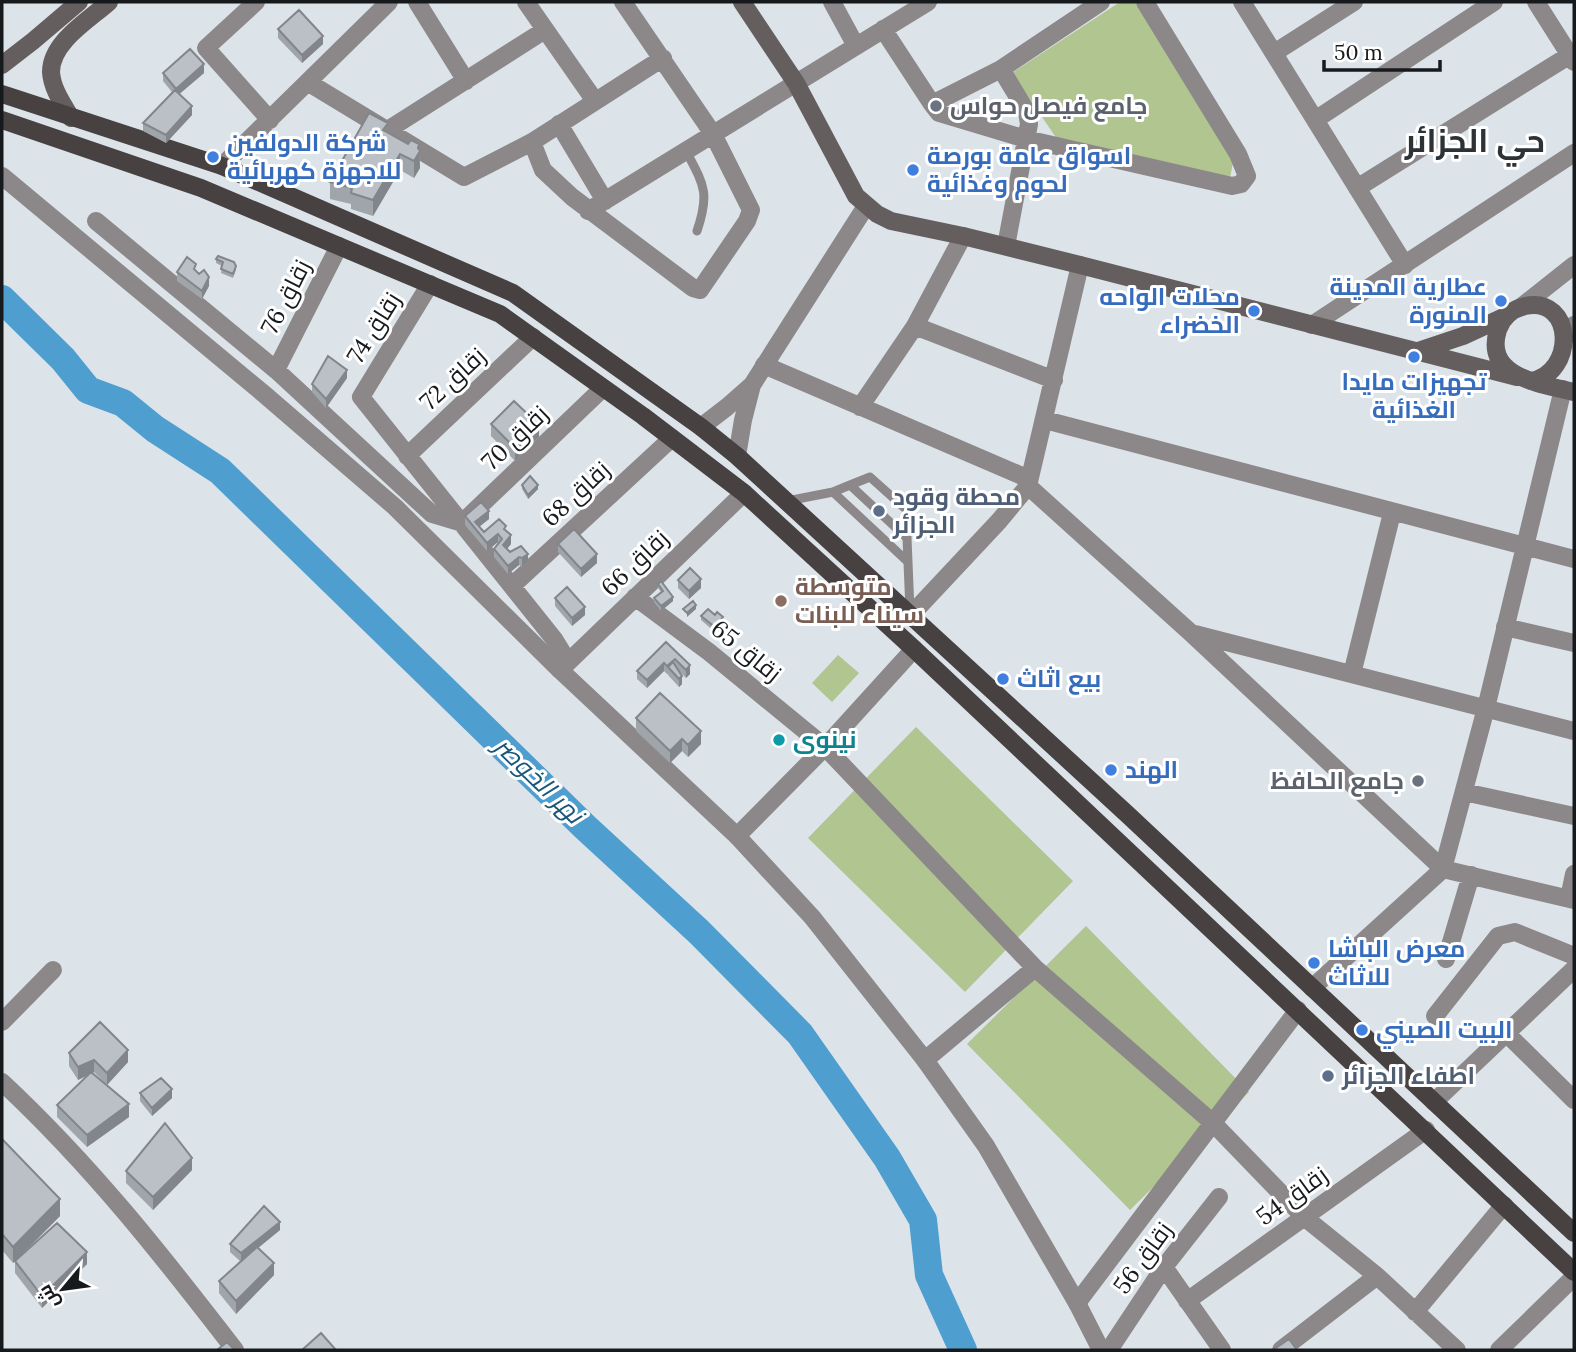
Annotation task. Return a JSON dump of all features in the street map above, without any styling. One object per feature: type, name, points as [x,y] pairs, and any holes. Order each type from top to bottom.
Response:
[{"type":"main road","points":[[2,65],[42,35],[79,2]]},
{"type":"main road","points":[[71,118],[57,93],[51,73],[55,56],[64,43],[109,2]]},
{"type":"main road","points":[[742,2],[796,83],[850,184],[866,206],[891,221],[1006,246],[1569,391]]},
{"type":"main road","points":[[2,94],[222,166],[513,293],[701,426],[737,456],[1574,1233]]},
{"type":"main road","points":[[2,120],[201,188],[500,314],[672,438],[744,493],[914,649],[1426,1130],[1574,1275]]},
{"type":"main road","points":[[1418,351],[1463,336],[1513,312],[1533,305],[1546,307],[1557,313],[1573,340],[1567,361],[1558,372],[1545,379],[1524,379],[1506,368],[1498,356],[1496,342],[1498,328],[1513,312]]},
{"type":"street","points":[[256,2],[206,48],[270,120]]},
{"type":"street","points":[[222,166],[389,2]]},
{"type":"street","points":[[418,2],[466,81]]},
{"type":"street","points":[[526,2],[595,101]]},
{"type":"street","points":[[532,142],[544,170],[588,211],[693,288],[700,290],[747,221],[751,210],[713,134],[623,2]]},
{"type":"street","points":[[832,2],[856,46]]},
{"type":"street","points":[[588,211],[928,2]]},
{"type":"street","points":[[932,104],[1001,69],[1101,2]]},
{"type":"street","points":[[883,29],[939,113],[1026,139],[1232,186],[1241,184],[1247,176],[1238,154],[1145,2]]},
{"type":"street","points":[[1242,2],[1405,265]]},
{"type":"street","points":[[1315,120],[1494,2]]},
{"type":"street","points":[[1357,188],[1572,58],[1535,2]]},
{"type":"street","points":[[1273,53],[1348,3]]},
{"type":"street","points":[[386,131],[545,30]]},
{"type":"street","points":[[309,83],[464,177],[532,142],[663,58]]},
{"type":"street","points":[[1001,69],[1027,112],[1029,124],[1006,246]]},
{"type":"street","points":[[559,124],[605,201]]},
{"type":"street","points":[[1311,324],[1574,153]]},
{"type":"street","points":[[2,176],[395,507],[560,670],[737,836],[812,917],[925,1060],[986,1146],[1077,1303],[1101,1350]]},
{"type":"street","points":[[737,456],[752,385],[866,206]]},
{"type":"street","points":[[96,221],[276,370],[432,514],[462,523]]},
{"type":"street","points":[[860,407],[915,326],[963,236]]},
{"type":"street","name":"زقاق 76","points":[[276,370],[339,246]]},
{"type":"street","points":[[910,616],[999,521],[1029,483],[1080,265]]},
{"type":"street","points":[[1513,312],[1574,265]]},
{"type":"street","name":"زقاق 74","points":[[407,456],[361,397],[430,284]]},
{"type":"street","points":[[915,326],[1054,380]]},
{"type":"street","name":"زقاق 72","points":[[407,456],[533,337]]},
{"type":"street","points":[[764,365],[1029,483],[1443,869],[1571,899],[1574,874]]},
{"type":"street","points":[[701,426],[752,385]]},
{"type":"street","name":"زقاق 70","points":[[462,523],[603,388]]},
{"type":"street","points":[[1312,988],[1443,869],[1486,708],[1524,546],[1569,391]]},
{"type":"street","points":[[1045,420],[1574,559]]},
{"type":"street","name":"زقاق 68","points":[[513,585],[672,438]]},
{"type":"street","points":[[407,456],[513,585],[562,652],[560,670]]},
{"type":"street","name":"زقاق 66","points":[[560,670],[744,493]]},
{"type":"street","points":[[1352,674],[1392,513]]},
{"type":"street","name":"زقاق 65","points":[[635,597],[709,652],[825,747],[1035,968],[1213,1123],[1304,1217],[1377,1276],[1457,1350]]},
{"type":"street","points":[[1505,627],[1574,643]]},
{"type":"street","points":[[1191,633],[1574,731]]},
{"type":"street","points":[[737,836],[825,747],[914,649]]},
{"type":"street","points":[[1464,792],[1574,816]]},
{"type":"street","points":[[1446,959],[1471,875]]},
{"type":"street","points":[[1434,1102],[1574,967],[1515,932],[1505,933],[1497,936],[1435,1016]]},
{"type":"street","points":[[925,1060],[1035,968]]},
{"type":"street","points":[[2,1022],[53,970]]},
{"type":"street","points":[[1077,1303],[1298,1010]]},
{"type":"street","points":[[1506,1033],[1574,1100]]},
{"type":"street","points":[[2,1082],[43,1120],[137,1224],[235,1350]]},
{"type":"street","name":"زقاق 54","points":[[1187,1301],[1426,1130]]},
{"type":"street","name":"زقاق 56","points":[[1109,1350],[1164,1267],[1219,1197]]},
{"type":"street","points":[[1415,1312],[1504,1205]]},
{"type":"street","points":[[1164,1267],[1222,1350]]},
{"type":"street","points":[[1499,1350],[1574,1275]]},
{"type":"street","points":[[1289,1348],[1377,1276]]},
{"type":"lane","points":[[686,151],[703,184],[705,206],[697,231]]},
{"type":"lane","points":[[785,502],[833,492],[870,477],[908,512],[910,616]]},
{"type":"lane","points":[[850,485],[907,538]]},
{"type":"lane","points":[[833,492],[907,561]]},
{"type":"green space","points":[[1120,2],[1135,2],[1234,157],[1230,178],[1057,139],[1012,73]]},
{"type":"green space","points":[[838,655],[859,673],[832,702],[812,683]]},
{"type":"green space","points":[[916,727],[1073,881],[965,992],[808,838]]},
{"type":"green space","points":[[1086,926],[1249,1092],[1130,1210],[967,1044]]},
{"type":"building","points":[[299,10],[323,36],[302,55],[278,29]]},
{"type":"building","points":[[190,49],[204,64],[176,89],[163,73]]},
{"type":"building","points":[[175,90],[192,106],[166,135],[143,123]]},
{"type":"building","points":[[369,113],[388,123],[383,130],[408,144],[411,140],[419,144],[420,151],[414,161],[400,154],[373,200],[351,193],[352,188],[330,182]]},
{"type":"building","points":[[218,256],[234,262],[236,266],[233,274],[221,269],[223,262],[216,259]]},
{"type":"building","points":[[187,257],[196,264],[194,269],[199,274],[204,270],[209,277],[202,291],[177,272]]},
{"type":"building","points":[[328,356],[347,370],[326,399],[312,384]]},
{"type":"building","points":[[514,401],[539,425],[515,448],[491,424]]},
{"type":"building","points":[[530,476],[538,485],[528,495],[522,485]]},
{"type":"building","points":[[481,502],[489,511],[475,522],[484,532],[499,519],[511,535],[503,545],[510,552],[521,546],[528,554],[508,566],[494,549],[502,539],[498,534],[487,543],[465,516]]},
{"type":"building","points":[[574,529],[597,554],[581,569],[558,544]]},
{"type":"building","points":[[690,568],[701,579],[689,591],[678,580]]},
{"type":"building","points":[[661,581],[673,597],[661,606],[654,598],[663,591],[658,584]]},
{"type":"building","points":[[567,587],[585,607],[572,618],[555,598]]},
{"type":"building","points":[[693,601],[696,605],[687,613],[683,609]]},
{"type":"building","points":[[708,609],[723,617],[715,627],[701,616]]},
{"type":"building","points":[[666,642],[690,665],[686,670],[675,659],[667,666],[664,663],[647,680],[637,671]]},
{"type":"building","points":[[673,662],[682,676],[679,679],[668,667]]},
{"type":"building","points":[[660,693],[701,731],[688,745],[682,739],[670,751],[636,718]]},
{"type":"building","points":[[100,1022],[128,1050],[107,1073],[94,1060],[78,1067],[69,1053]]},
{"type":"building","points":[[91,1072],[129,1104],[87,1135],[57,1105]]},
{"type":"building","points":[[161,1078],[172,1089],[152,1108],[140,1093]]},
{"type":"building","points":[[165,1123],[192,1158],[153,1197],[126,1171]]},
{"type":"building","points":[[2,1139],[60,1199],[13,1247],[2,1234]]},
{"type":"building","points":[[264,1206],[280,1222],[241,1253],[230,1244]]},
{"type":"building","points":[[57,1223],[87,1252],[42,1296],[15,1261]]},
{"type":"building","points":[[257,1247],[274,1263],[236,1301],[219,1281]]},
{"type":"building","points":[[321,1333],[336,1350],[302,1350]]},
{"type":"building","points":[[1289,1339],[1297,1350],[1273,1350]]},
{"type":"building","points":[[227,1342],[235,1350],[217,1350]]},
{"type":"waterway","name":"نهر الخوصر","points":[[2,299],[63,359],[88,390],[123,403],[155,429],[220,471],[585,827],[699,932],[800,1034],[887,1158],[923,1220],[929,1275],[963,1350]]},
{"type":"place","name":"جامع فيصل حواس","points":[[936,106]]},
{"type":"place","name":"شركة الدولفين للاجهزة كهربائية","points":[[213,157]]},
{"type":"place","name":"اسواق عامة بورصة لحوم وغذائية","points":[[913,170]]},
{"type":"place","name":"عطارية المدينة المنورة","points":[[1501,301]]},
{"type":"place","name":"محلات الواحه الخضراء","points":[[1254,311]]},
{"type":"place","name":"تجهيزات مايدا الغذائية","points":[[1414,357]]},
{"type":"place","name":"محطة وقود الجزائر","points":[[879,511]]},
{"type":"place","name":"متوسطة سيناء للبنات","points":[[781,601]]},
{"type":"place","name":"بيع اثاث","points":[[1003,679]]},
{"type":"place","name":"نينوى","points":[[779,740]]},
{"type":"place","name":"الهند","points":[[1111,770]]},
{"type":"place","name":"جامع الحافظ","points":[[1418,781]]},
{"type":"place","name":"معرض الباشا للاثاث","points":[[1314,963]]},
{"type":"place","name":"البيت الصيني","points":[[1362,1030]]},
{"type":"place","name":"اطفاء الجزائر","points":[[1328,1076]]},
{"type":"district","name":"حي الجزائر","points":[[1475,141]]}]
